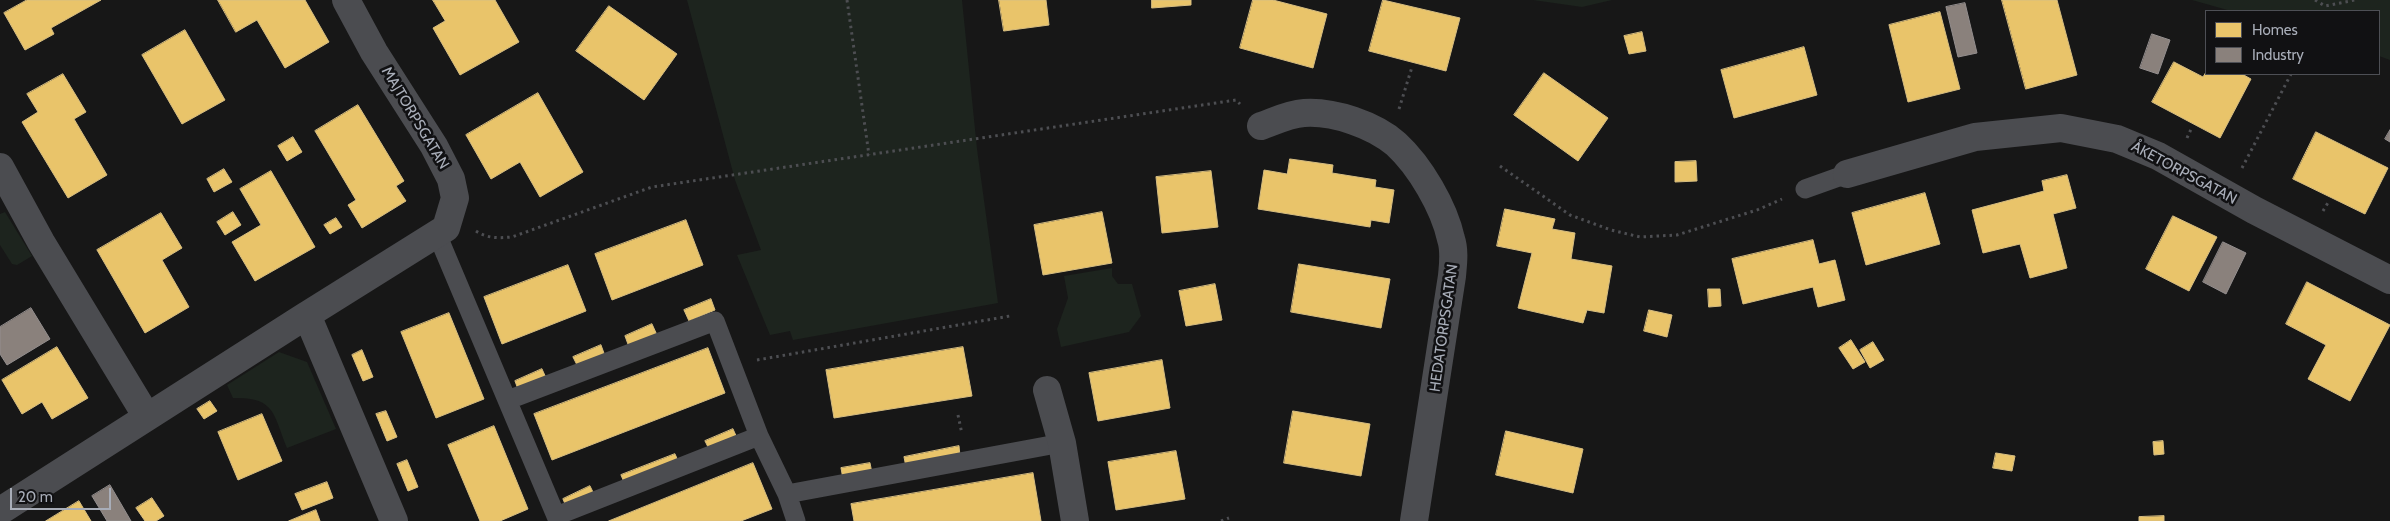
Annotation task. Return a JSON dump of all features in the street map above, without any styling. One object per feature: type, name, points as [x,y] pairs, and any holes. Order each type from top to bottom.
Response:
[{"type":"street","name":"MAJTORPSGATAN","points":[[346,0],[374,52],[434,146],[451,179],[455,198],[444,224]]},
{"type":"street","name":"HEDATORPSGATAN","points":[[1261,126],[1282,118],[1305,113],[1352,121],[1375,130],[1396,144],[1422,175],[1433,194],[1451,238],[1454,257],[1452,276],[1414,521]]},
{"type":"street","name":"ÅKETORPSGATAN","points":[[1847,174],[1974,137],[2061,128],[2126,142],[2158,156],[2228,196],[2390,280]]},
{"type":"street","points":[[0,167],[41,242],[147,417]]},
{"type":"street","points":[[0,511],[307,315],[444,224]]},
{"type":"street","points":[[307,315],[394,521]]},
{"type":"street","points":[[1047,390],[1062,443],[1075,521]]},
{"type":"lane","points":[[1805,189],[1847,174]]},
{"type":"lane","points":[[444,224],[553,519],[759,436]]},
{"type":"lane","points":[[508,400],[715,321],[759,436],[787,494],[796,521]]},
{"type":"lane","points":[[787,494],[1062,443]]},
{"type":"path","points":[[847,0],[869,155]]},
{"type":"path","points":[[2316,0],[2325,6],[2355,0]]},
{"type":"path","points":[[2323,10],[2325,6]]},
{"type":"path","points":[[1399,110],[1412,67]]},
{"type":"path","points":[[2228,196],[2290,75]]},
{"type":"path","points":[[444,224],[495,238],[512,236],[652,187],[1236,100],[1261,126]]},
{"type":"path","points":[[1500,166],[1570,215],[1611,230],[1640,237],[1677,235],[1757,210],[1805,189]]},
{"type":"path","points":[[732,364],[1010,316]]},
{"type":"path","points":[[1221,521],[1229,518]]},
{"type":"shaded area","points":[[687,0],[962,0],[977,149],[998,303],[793,340],[790,331],[770,335],[737,255],[761,250],[735,180]]},
{"type":"shaded area","points":[[1533,0],[1612,0],[1582,7]]},
{"type":"shaded area","points":[[2192,0],[2390,0],[2390,60],[2380,56],[2380,10],[2227,10]]},
{"type":"shaded area","points":[[5,212],[32,256],[17,265],[12,264],[0,245],[0,214]]},
{"type":"shaded area","points":[[1112,268],[1112,276],[1118,284],[1132,284],[1141,316],[1129,332],[1061,347],[1057,329],[1068,298],[1064,276]]},
{"type":"shaded area","points":[[279,352],[307,362],[336,429],[287,448],[271,410],[257,400],[233,398],[227,385]]},
{"type":"building: Homes","points":[[27,0],[101,0],[51,28],[54,34],[25,50],[4,13]]},
{"type":"building: Homes","points":[[218,0],[305,0],[329,42],[285,68],[257,20],[236,32]]},
{"type":"building: Homes","points":[[433,0],[495,0],[519,42],[460,75],[433,28],[445,21]]},
{"type":"building: Homes","points":[[999,0],[1046,0],[1049,25],[1004,31]]},
{"type":"building: Homes","points":[[1152,0],[1191,0],[1191,5],[1152,8]]},
{"type":"building: Homes","points":[[1253,0],[1273,0],[1327,14],[1313,68],[1240,48]]},
{"type":"building: Homes","points":[[1383,0],[1460,18],[1446,71],[1369,51]]},
{"type":"building: Homes","points":[[2002,0],[2057,0],[2077,75],[2026,89]]},
{"type":"building: Homes","points":[[609,6],[677,54],[644,100],[576,51]]},
{"type":"building: Homes","points":[[1940,12],[1960,89],[1908,102],[1889,25]]},
{"type":"building: Homes","points":[[185,30],[225,100],[182,124],[142,55]]},
{"type":"building: Homes","points":[[1642,32],[1646,51],[1629,54],[1624,36]]},
{"type":"building: Homes","points":[[1804,47],[1817,95],[1734,118],[1721,70]]},
{"type":"building: Homes","points":[[2174,62],[2203,77],[2205,74],[2244,75],[2251,79],[2220,138],[2152,102]]},
{"type":"building: Homes","points":[[1544,73],[1608,118],[1578,161],[1514,115]]},
{"type":"building: Homes","points":[[63,74],[86,112],[74,119],[107,175],[68,198],[22,122],[38,112],[27,94]]},
{"type":"building: Homes","points":[[538,93],[583,172],[540,197],[520,162],[491,179],[466,135]]},
{"type":"building: Homes","points":[[358,105],[404,181],[396,186],[406,201],[362,228],[348,205],[356,200],[315,131]]},
{"type":"building: Homes","points":[[2316,132],[2388,168],[2365,214],[2293,179]]},
{"type":"building: Homes","points":[[293,137],[302,152],[287,161],[278,146]]},
{"type":"building: Homes","points":[[1290,159],[1333,165],[1332,173],[1376,180],[1375,187],[1394,190],[1389,223],[1371,220],[1370,227],[1258,209],[1264,170],[1287,174]]},
{"type":"building: Homes","points":[[1696,161],[1697,181],[1675,182],[1675,162]]},
{"type":"building: Homes","points":[[224,169],[232,182],[214,192],[207,179]]},
{"type":"building: Homes","points":[[271,171],[315,247],[255,281],[232,242],[261,225],[240,189]]},
{"type":"building: Homes","points":[[1211,171],[1218,227],[1162,233],[1156,177]]},
{"type":"building: Homes","points":[[2067,175],[2076,208],[2053,214],[2067,268],[2030,278],[2020,244],[1983,253],[1972,210],[2044,191],[2042,181]]},
{"type":"building: Homes","points":[[1925,193],[1940,244],[1866,265],[1852,213]]},
{"type":"building: Homes","points":[[1505,209],[1555,219],[1552,229],[1575,233],[1571,259],[1612,266],[1604,313],[1587,310],[1583,323],[1518,308],[1532,253],[1497,246]]},
{"type":"building: Homes","points":[[233,212],[241,225],[225,235],[217,222]]},
{"type":"building: Homes","points":[[1102,212],[1112,263],[1043,275],[1034,225]]},
{"type":"building: Homes","points":[[161,213],[182,248],[162,260],[189,307],[145,333],[97,250]]},
{"type":"building: Homes","points":[[2173,216],[2217,237],[2189,291],[2146,269]]},
{"type":"building: Homes","points":[[336,218],[342,227],[330,234],[324,225]]},
{"type":"building: Homes","points":[[686,220],[703,265],[612,300],[595,254]]},
{"type":"building: Homes","points":[[1813,240],[1819,264],[1835,260],[1845,300],[1818,307],[1813,287],[1743,304],[1732,259]]},
{"type":"building: Homes","points":[[1299,264],[1390,279],[1381,328],[1291,312]]},
{"type":"building: Homes","points":[[568,265],[586,311],[502,344],[484,297]]},
{"type":"building: Homes","points":[[2307,282],[2390,325],[2350,401],[2308,379],[2326,345],[2286,324]]},
{"type":"building: Homes","points":[[1215,284],[1222,320],[1186,326],[1179,291]]},
{"type":"building: Homes","points":[[1708,289],[1720,289],[1721,306],[1709,307]]},
{"type":"building: Homes","points":[[711,299],[715,310],[689,321],[684,310]]},
{"type":"building: Homes","points":[[1649,310],[1672,315],[1667,337],[1644,331]]},
{"type":"building: Homes","points":[[449,313],[484,399],[436,418],[401,332]]},
{"type":"building: Homes","points":[[652,324],[657,335],[629,347],[625,336]]},
{"type":"building: Homes","points":[[1851,340],[1865,362],[1853,369],[1839,348]]},
{"type":"building: Homes","points":[[1873,342],[1884,360],[1870,368],[1860,350]]},
{"type":"building: Homes","points":[[601,345],[605,356],[578,367],[573,357]]},
{"type":"building: Homes","points":[[57,347],[88,398],[52,419],[42,402],[22,414],[2,380]]},
{"type":"building: Homes","points":[[963,347],[972,396],[834,418],[826,370]]},
{"type":"building: Homes","points":[[708,348],[725,393],[552,460],[534,414]]},
{"type":"building: Homes","points":[[362,350],[373,377],[363,381],[352,355]]},
{"type":"building: Homes","points":[[1162,360],[1170,408],[1098,421],[1089,373]]},
{"type":"building: Homes","points":[[542,369],[547,380],[519,392],[515,381]]},
{"type":"building: Homes","points":[[210,401],[217,411],[204,419],[197,409]]},
{"type":"building: Homes","points":[[386,411],[397,437],[387,441],[376,414]]},
{"type":"building: Homes","points":[[1293,411],[1370,424],[1361,476],[1284,463]]},
{"type":"building: Homes","points":[[262,414],[282,461],[238,480],[218,432]]},
{"type":"building: Homes","points":[[494,426],[528,509],[500,521],[480,521],[448,445]]},
{"type":"building: Homes","points":[[733,429],[738,440],[711,453],[705,441]]},
{"type":"building: Homes","points":[[1506,431],[1583,449],[1573,493],[1496,475]]},
{"type":"building: Homes","points":[[2163,441],[2164,454],[2154,455],[2153,442]]},
{"type":"building: Homes","points":[[959,446],[960,456],[906,467],[904,457]]},
{"type":"building: Homes","points":[[1176,451],[1185,499],[1116,510],[1108,462]]},
{"type":"building: Homes","points":[[1996,453],[2015,456],[2012,471],[1993,468]]},
{"type":"building: Homes","points":[[675,454],[680,465],[626,487],[621,475]]},
{"type":"building: Homes","points":[[407,460],[418,487],[408,491],[397,464]]},
{"type":"building: Homes","points":[[753,463],[772,509],[741,521],[609,521]]},
{"type":"building: Homes","points":[[870,463],[872,473],[843,479],[841,468]]},
{"type":"building: Homes","points":[[1033,473],[1041,521],[854,521],[851,504]]},
{"type":"building: Homes","points":[[327,482],[333,498],[302,510],[295,494]]},
{"type":"building: Homes","points":[[590,486],[595,496],[567,509],[563,499]]},
{"type":"building: Homes","points":[[152,498],[164,516],[156,521],[145,521],[136,508]]},
{"type":"building: Homes","points":[[79,501],[91,521],[46,521]]},
{"type":"building: Homes","points":[[316,510],[320,521],[289,521]]},
{"type":"building: Homes","points":[[2164,516],[2164,521],[2139,521],[2139,517]]},
{"type":"building: Industry","points":[[1965,3],[1977,53],[1958,57],[1946,7]]},
{"type":"building: Industry","points":[[2152,34],[2170,40],[2158,74],[2140,68]]},
{"type":"building: Industry","points":[[2390,130],[2390,142],[2385,139]]},
{"type":"building: Industry","points":[[2223,242],[2246,253],[2226,294],[2203,282]]},
{"type":"building: Industry","points":[[31,308],[50,339],[7,365],[0,354],[0,327]]},
{"type":"building: Industry","points":[[110,485],[131,521],[107,521],[92,496]]}]
